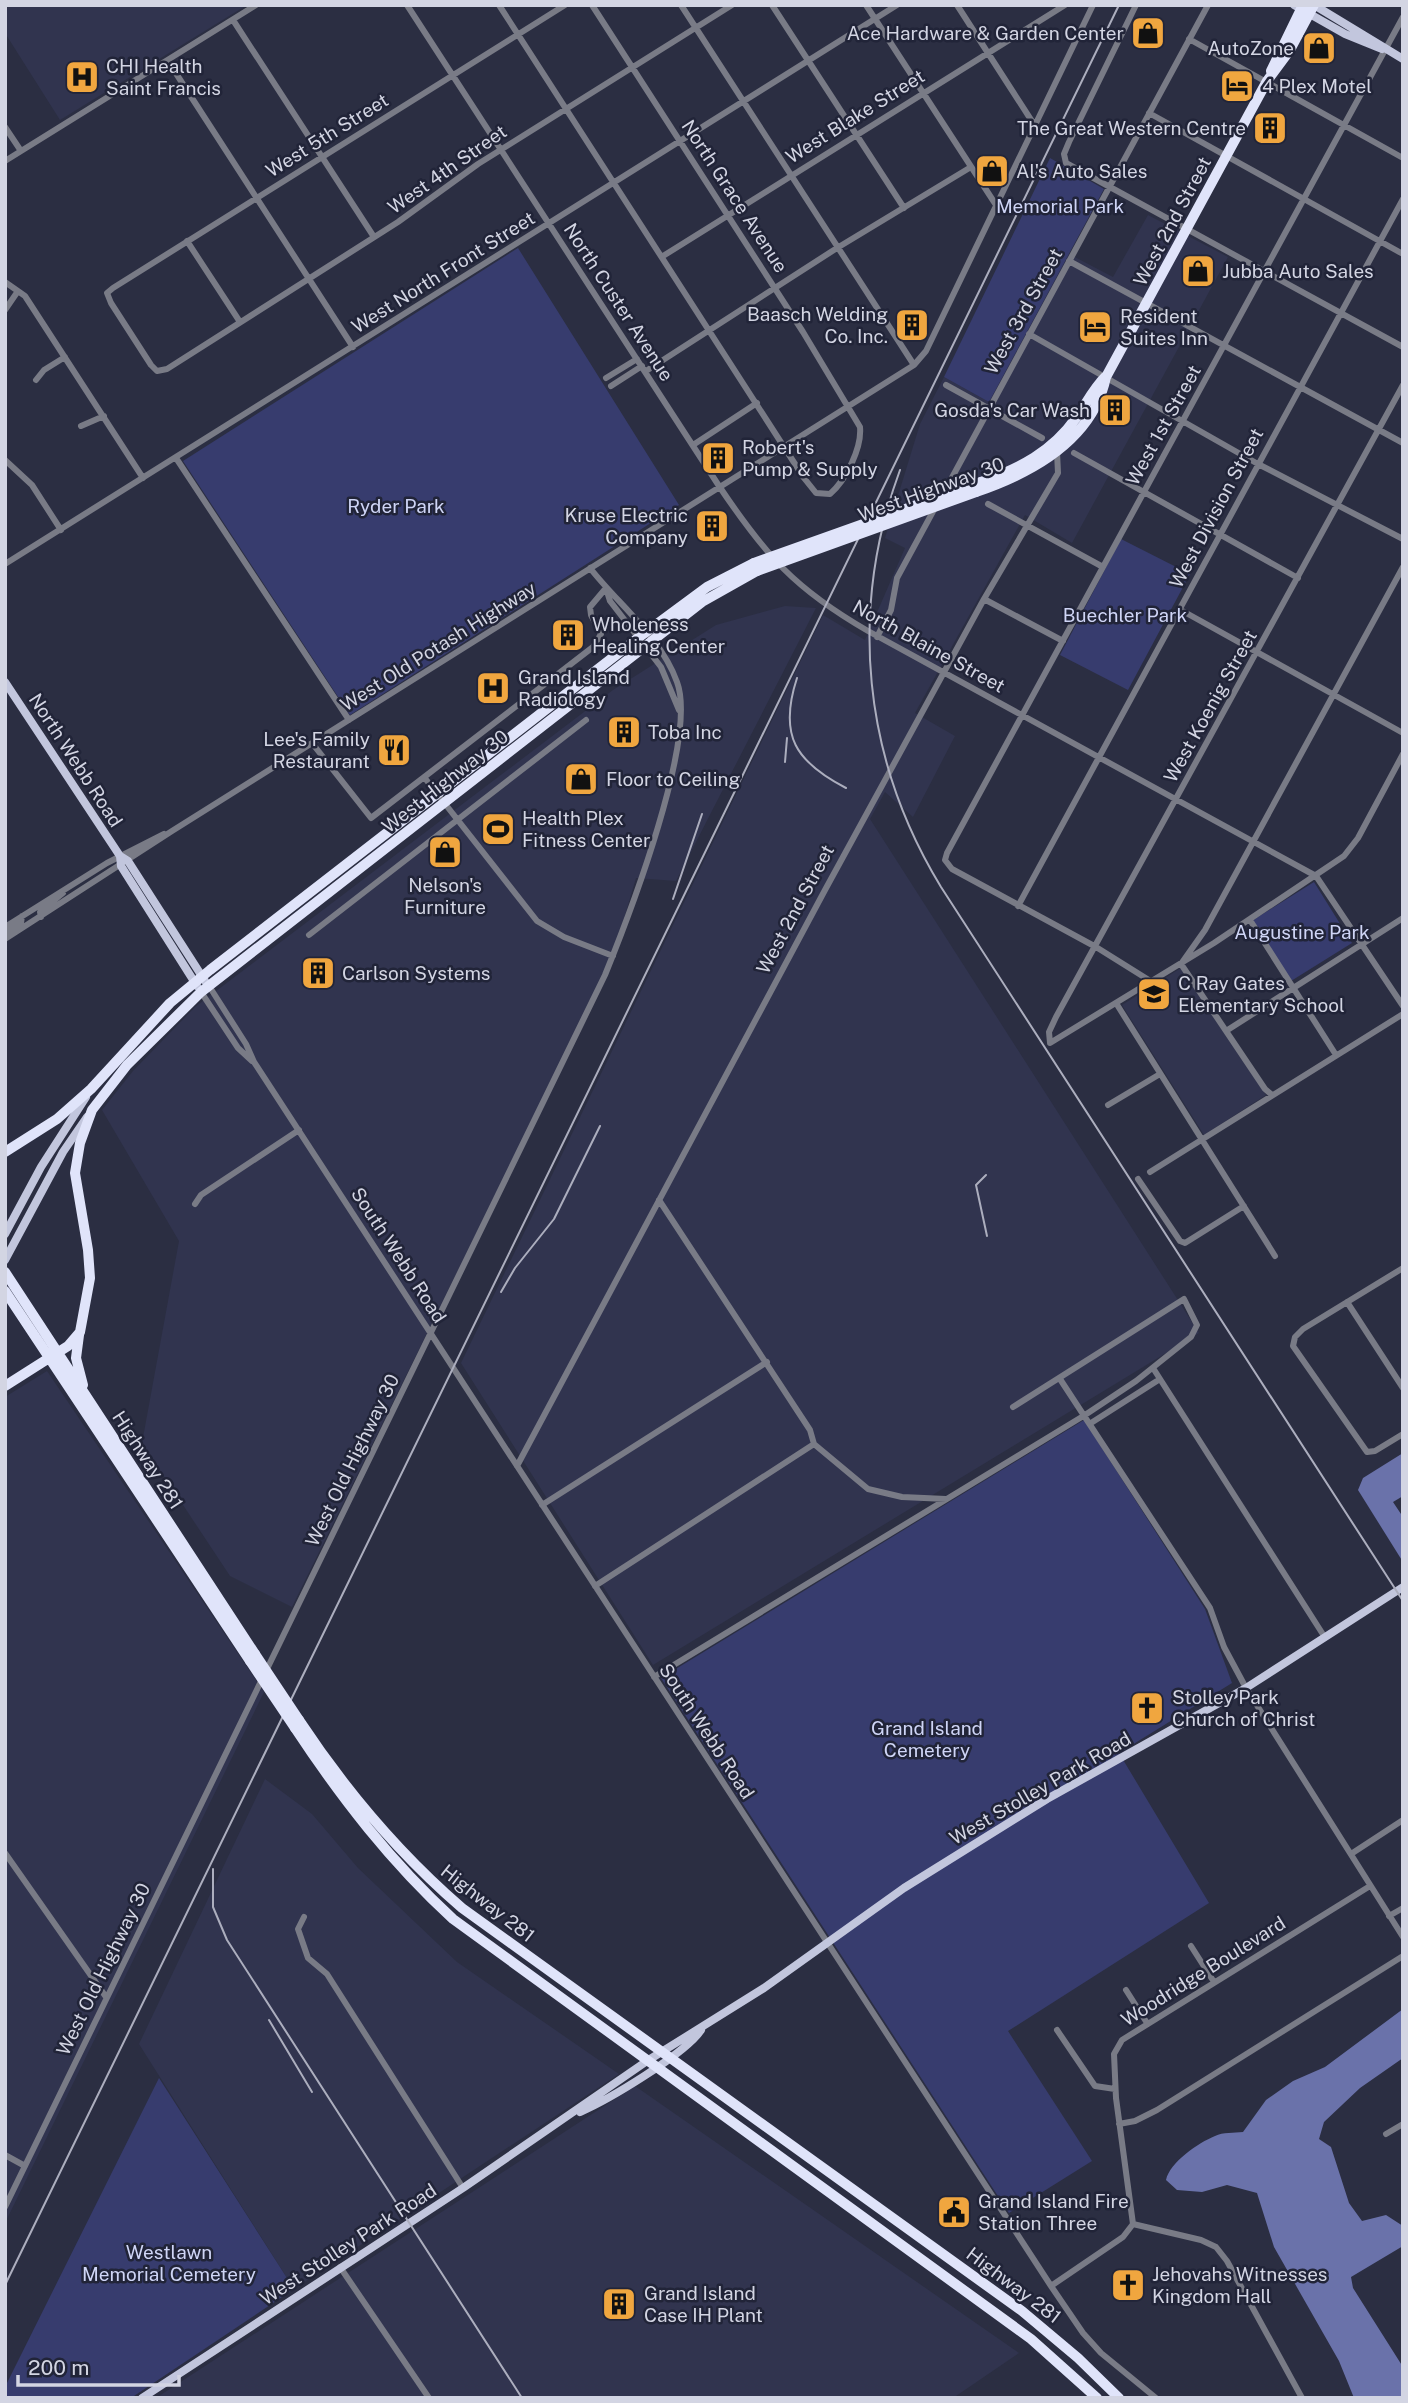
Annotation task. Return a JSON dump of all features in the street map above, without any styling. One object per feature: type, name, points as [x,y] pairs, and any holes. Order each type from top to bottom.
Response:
[{"type":"highway","name":"West 2nd Street","points":[[1055,448],[1106,377],[1267,81],[1285,57],[1307,7]]},
{"type":"highway","name":"West Highway 30","points":[[92,1089],[138,1036],[198,979],[438,794],[645,640],[755,567],[1027,472],[1055,448]]},
{"type":"highway","name":"West Highway 30","points":[[92,1110],[127,1065],[205,989],[445,804],[645,640]]},
{"type":"highway","points":[[5,1152],[57,1119],[92,1089]]},
{"type":"highway","points":[[92,1110],[80,1143],[75,1173],[88,1250],[89,1278],[76,1347],[78,1369],[95,1411]]},
{"type":"highway","name":"Highway 281","points":[[5,1272],[53,1356],[363,1825],[424,1892],[480,1941],[1031,2339],[1097,2398]]},
{"type":"highway","name":"Highway 281","points":[[5,1291],[95,1411],[253,1658]]},
{"type":"highway","points":[[5,1386],[53,1356],[80,1332]]},
{"type":"highway","name":"Highway 281","points":[[297,1724],[371,1819],[434,1884],[488,1928],[1022,2311],[1078,2358],[1119,2398]]},
{"type":"main road","points":[[1307,7],[1355,39],[1385,49],[1403,59]]},
{"type":"main road","name":"North Webb Road","points":[[5,681],[120,856]]},
{"type":"main road","name":"South Webb Road","points":[[120,856],[205,989]]},
{"type":"main road","name":"West Highway 30","points":[[5,1234],[41,1167],[92,1089]]},
{"type":"main road","name":"West Highway 30","points":[[7,1257],[63,1152],[92,1110]]},
{"type":"main road","name":"West Stolley Park Road","points":[[142,2398],[571,2115],[665,2055],[693,2041],[701,2030],[904,1888],[1046,1798],[1246,1688],[1403,1587]]},
{"type":"street","points":[[5,162],[256,5]]},
{"type":"street","name":"North Custer Avenue","points":[[407,5],[719,486],[771,559],[821,603]]},
{"type":"street","points":[[499,5],[784,445]]},
{"type":"street","name":"West 5th Street","points":[[180,361],[167,369],[157,371],[107,293],[565,5]]},
{"type":"street","name":"North Grace Avenue","points":[[592,5],[849,406],[861,434],[839,486],[830,494],[816,493],[784,445]]},
{"type":"street","points":[[681,5],[914,365],[926,351],[1093,5]]},
{"type":"street","name":"West 4th Street","points":[[180,361],[374,237],[502,149],[732,5]]},
{"type":"street","points":[[772,5],[904,208]]},
{"type":"street","points":[[866,5],[996,205]]},
{"type":"street","name":"West North Front Street","points":[[5,564],[897,5]]},
{"type":"street","points":[[957,5],[1035,126]]},
{"type":"street","points":[[1047,5],[1052,13]]},
{"type":"street","name":"West Blake Street","points":[[663,256],[790,174],[1065,5]]},
{"type":"street","points":[[1136,5],[1069,142],[1064,155],[1066,163],[1403,347]]},
{"type":"street","name":"West 3rd Street","points":[[877,637],[891,610],[897,578],[1208,5]]},
{"type":"street","name":"West 1st Street","points":[[1018,906],[952,869],[945,860],[950,847],[1403,17]]},
{"type":"street","points":[[233,20],[374,237]]},
{"type":"street","points":[[1189,39],[1403,158]]},
{"type":"street","points":[[168,61],[353,347]]},
{"type":"street","points":[[1149,113],[1403,254]]},
{"type":"street","points":[[5,127],[21,151]]},
{"type":"street","points":[[611,386],[710,330],[837,248],[971,167]]},
{"type":"street","name":"West Division Street","points":[[1018,906],[1403,199]]},
{"type":"street","points":[[187,241],[240,322]]},
{"type":"street","points":[[1069,261],[1403,443]]},
{"type":"street","points":[[5,282],[25,296],[143,478]]},
{"type":"street","points":[[5,310],[18,292]]},
{"type":"street","points":[[1029,334],[1258,464],[1403,539]]},
{"type":"street","points":[[36,380],[44,370],[65,357]]},
{"type":"street","points":[[606,379],[637,359]]},
{"type":"street","name":"West Old Potash Highway","points":[[5,937],[41,917],[172,831],[914,365]]},
{"type":"street","points":[[946,385],[1042,438]]},
{"type":"street","name":"West Koenig Street","points":[[1116,1003],[1050,1043],[1049,1032],[1403,385]]},
{"type":"street","points":[[693,445],[757,403]]},
{"type":"street","points":[[81,426],[104,416]]},
{"type":"street","name":"West 2nd Street","points":[[517,1466],[943,673],[1059,470],[1055,448]]},
{"type":"street","points":[[1074,453],[1298,578]]},
{"type":"street","points":[[176,458],[349,720]]},
{"type":"street","points":[[5,460],[32,485],[61,530]]},
{"type":"street","points":[[988,504],[1103,567]]},
{"type":"street","name":"West Old Highway 30","points":[[5,2207],[432,1334],[613,956],[632,909],[661,811],[679,737],[680,710],[664,672],[645,640],[610,601],[606,588],[590,568]]},
{"type":"street","points":[[1181,964],[1205,930],[1403,568]]},
{"type":"street","points":[[313,743],[371,818],[598,643],[601,634],[590,607],[606,588]]},
{"type":"street","points":[[984,599],[1063,641]]},
{"type":"street","name":"North Blaine Street","points":[[821,603],[877,637],[1316,876]]},
{"type":"street","points":[[1180,609],[1403,733]]},
{"type":"street","points":[[309,935],[586,720]]},
{"type":"street","points":[[1275,1256],[1116,1003],[1250,920],[1344,856],[1358,838],[1403,754]]},
{"type":"street","points":[[424,777],[537,921],[564,937],[613,956]]},
{"type":"street","name":"West Old Potash Highway","points":[[5,927],[120,856],[172,831]]},
{"type":"street","points":[[1316,876],[1403,1006]]},
{"type":"street","points":[[41,917],[40,912],[60,898],[66,889]]},
{"type":"street","points":[[1018,906],[1096,947],[1152,982]]},
{"type":"street","points":[[5,937],[21,923],[22,916]]},
{"type":"street","points":[[1226,1031],[1403,918]]},
{"type":"street","points":[[1250,920],[1336,1055]]},
{"type":"street","points":[[1205,930],[1214,943]]},
{"type":"street","points":[[1181,964],[1265,1089],[1272,1095]]},
{"type":"street","name":"South Webb Road","points":[[205,989],[238,1048],[254,1062],[299,1130],[1051,2286],[1083,2333],[1101,2353],[1156,2398]]},
{"type":"street","points":[[1150,1172],[1403,1014]]},
{"type":"street","points":[[1108,1105],[1160,1074]]},
{"type":"street","points":[[195,1205],[201,1195],[299,1130]]},
{"type":"street","points":[[1138,1179],[1180,1241],[1188,1241],[1244,1206]]},
{"type":"street","points":[[659,1200],[767,1362],[810,1430],[814,1444],[868,1489],[902,1497],[946,1499]]},
{"type":"street","points":[[1403,1268],[1296,1336],[1293,1346],[1367,1452],[1375,1451],[1403,1434]]},
{"type":"street","points":[[654,1677],[1085,1415],[1153,1368],[1191,1338],[1197,1325],[1184,1299],[1013,1407]]},
{"type":"street","points":[[1347,1302],[1403,1388]]},
{"type":"street","points":[[542,1505],[767,1362]]},
{"type":"street","points":[[1153,1368],[1324,1636]]},
{"type":"street","points":[[1091,1423],[1160,1378]]},
{"type":"street","points":[[1060,1379],[1210,1608],[1224,1647],[1246,1688],[1403,1937]]},
{"type":"street","points":[[596,1586],[814,1444]]},
{"type":"street","points":[[1350,1854],[1403,1820]]},
{"type":"street","points":[[5,1853],[106,1997]]},
{"type":"street","name":"Woodridge Boulevard","points":[[1133,2224],[1115,2090],[1114,2054],[1122,2040],[1370,1886]]},
{"type":"street","points":[[1390,1916],[1403,1908]]},
{"type":"street","points":[[304,1917],[298,1930],[308,1958],[327,1974],[463,2188]]},
{"type":"street","points":[[1191,1946],[1214,1982]]},
{"type":"street","points":[[1119,2124],[1135,2121],[1157,2110],[1403,1956]]},
{"type":"street","points":[[1126,1990],[1147,2023]]},
{"type":"street","points":[[1057,2030],[1095,2086],[1115,2090]]},
{"type":"street","points":[[1387,2134],[1403,2124]]},
{"type":"street","points":[[5,2155],[25,2166]]},
{"type":"street","points":[[1051,2286],[1123,2237],[1133,2224],[1216,2247],[1227,2261],[1302,2398]]},
{"type":"street","points":[[340,2267],[429,2398]]},
{"type":"shaded area","name":"CHI Health Saint Francis","points":[[5,5],[247,5],[60,120],[5,33]]},
{"type":"shaded area","points":[[1148,215],[1228,257],[1072,543],[1025,515],[915,713],[955,736],[913,817],[885,792],[870,819],[1199,1333],[653,1665],[461,1363],[823,615],[865,640],[905,548],[885,538],[920,424],[944,377],[989,402],[1069,254],[1113,277]]},
{"type":"shaded area","points":[[785,606],[816,608],[676,881],[636,878],[613,956],[292,1607],[230,1576],[142,1443],[179,1241],[102,1110],[133,1071],[195,1007],[613,690],[716,625]]},
{"type":"shaded area","points":[[1181,968],[1266,1095],[1204,1135],[1122,1005]]},
{"type":"shaded area","points":[[47,1371],[264,1692],[5,2223],[5,1397]]},
{"type":"shaded area","points":[[1403,1453],[1403,1496],[1393,1502],[1403,1517],[1403,1562],[1358,1490],[1363,1478]]},
{"type":"shaded area","points":[[265,1779],[312,1814],[358,1868],[457,1962],[619,2074],[294,2289],[139,2044]]},
{"type":"shaded area","points":[[1403,2009],[1403,2058],[1360,2088],[1324,2122],[1319,2139],[1331,2147],[1349,2203],[1362,2221],[1386,2215],[1403,2226],[1403,2246],[1351,2277],[1353,2288],[1403,2367],[1403,2398],[1354,2398],[1339,2361],[1274,2247],[1257,2193],[1227,2185],[1202,2192],[1177,2190],[1166,2180],[1173,2167],[1193,2148],[1218,2135],[1243,2132],[1266,2100],[1293,2081],[1325,2067]]},
{"type":"shaded area","points":[[635,2086],[1019,2353],[953,2398],[156,2398]]},
{"type":"green space","name":"Memorial Park","points":[[1050,158],[1104,189],[989,402],[944,377]]},
{"type":"green space","name":"Ryder Park","points":[[518,248],[679,505],[350,715],[183,461]]},
{"type":"green space","name":"Buechler Park","points":[[1121,539],[1190,574],[1128,690],[1060,655]]},
{"type":"green space","name":"Augustine Park","points":[[1314,882],[1352,943],[1291,981],[1253,920]]},
{"type":"green space","name":"Grand Island Cemetery","points":[[1084,1420],[1205,1609],[1232,1683],[1119,1753],[1209,1903],[1008,2031],[1092,2161],[1009,2213],[661,1678]]},
{"type":"green space","name":"Westlawn Memorial Cemetery","points":[[159,2078],[294,2289],[131,2398],[5,2398],[5,2387]]},
{"type":"railway","points":[[5,2285],[1119,5]]},
{"type":"railway","points":[[900,470],[884,523],[874,577],[870,630],[872,683],[880,736],[894,788],[915,838],[941,887],[1403,1601]]},
{"type":"railway","points":[[797,678],[790,716],[796,745],[815,768],[846,788]]},
{"type":"railway","points":[[785,762],[787,738]]},
{"type":"railway","points":[[673,899],[702,814]]},
{"type":"railway","points":[[501,1292],[515,1268],[554,1219],[600,1126]]},
{"type":"railway","points":[[986,1175],[976,1185],[987,1236]]},
{"type":"railway","points":[[213,1869],[213,1907],[227,1940],[522,2398]]},
{"type":"railway","points":[[269,2020],[312,2092]]},
{"type":"place","name":"Ace Hardware & Garden Center","points":[[1148,33]]},
{"type":"place","name":"AutoZone","points":[[1319,48]]},
{"type":"place","name":"CHI Health Saint Francis","points":[[82,77]]},
{"type":"place","name":"4 Plex Motel","points":[[1237,86]]},
{"type":"place","name":"The Great Western Centre","points":[[1270,128]]},
{"type":"place","name":"Al's Auto Sales","points":[[992,171]]},
{"type":"place","name":"Jubba Auto Sales","points":[[1198,271]]},
{"type":"place","name":"Baasch Welding Co. Inc.","points":[[912,325]]},
{"type":"place","name":"Resident Suites Inn","points":[[1095,327]]},
{"type":"place","name":"Gosda's Car Wash","points":[[1115,410]]},
{"type":"place","name":"Robert's Pump & Supply","points":[[718,458]]},
{"type":"place","name":"Kruse Electric Company","points":[[712,526]]},
{"type":"place","name":"Wholeness Healing Center","points":[[568,635]]},
{"type":"place","name":"Grand Island Radiology","points":[[493,688]]},
{"type":"place","name":"Toba Inc","points":[[624,732]]},
{"type":"place","name":"Lee's Family Restaurant","points":[[394,750]]},
{"type":"place","name":"Floor to Ceiling","points":[[581,779]]},
{"type":"place","name":"Health Plex Fitness Center","points":[[498,829]]},
{"type":"place","name":"Nelson's Furniture","points":[[445,852]]},
{"type":"place","name":"Carlson Systems","points":[[318,973]]},
{"type":"place","name":"C Ray Gates Elementary School","points":[[1154,994]]},
{"type":"place","name":"Stolley Park Church of Christ","points":[[1147,1708]]},
{"type":"place","name":"Grand Island Fire Station Three","points":[[954,2212]]},
{"type":"place","name":"Jehovahs Witnesses Kingdom Hall","points":[[1128,2285]]},
{"type":"place","name":"Grand Island Case IH Plant","points":[[619,2304]]}]
